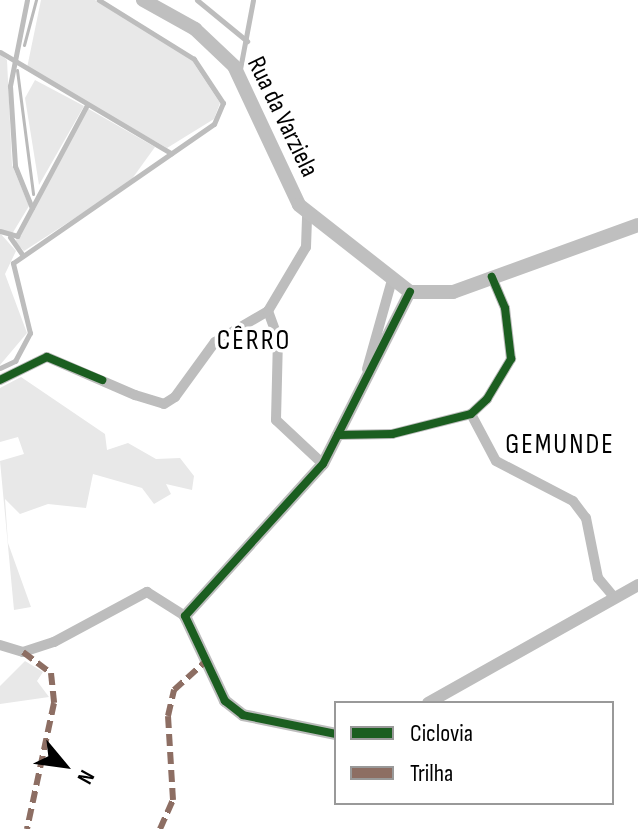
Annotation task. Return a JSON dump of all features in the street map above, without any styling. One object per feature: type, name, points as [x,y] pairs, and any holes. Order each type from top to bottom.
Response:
[{"type":"main road","name":"Rua da Varziela","points":[[143,0],[208,38],[237,75],[307,214],[410,292]]},
{"type":"main road","points":[[410,292],[433,297],[638,225]]},
{"type":"street","points":[[0,380],[47,357],[164,404],[193,383],[215,342],[268,311],[306,247],[307,214]]},
{"type":"street","points":[[338,435],[392,434],[471,414],[511,359],[505,308],[492,277]]},
{"type":"street","points":[[369,378],[392,280]]},
{"type":"street","points":[[185,616],[323,464],[410,292]]},
{"type":"street","points":[[268,311],[278,338],[276,420],[323,464]]},
{"type":"street","points":[[471,414],[496,461],[573,501],[586,518],[598,578],[614,597]]},
{"type":"street","points":[[432,701],[638,585]]},
{"type":"street","points":[[0,645],[23,652],[54,642],[147,592],[185,616],[225,701],[243,715],[334,734]]},
{"type":"lane","points":[[27,0],[10,57],[15,166],[32,208]]},
{"type":"lane","points":[[0,368],[15,361],[30,333],[12,269],[22,254],[214,124],[223,103],[194,59],[99,0]]},
{"type":"lane","points":[[197,0],[248,42]]},
{"type":"lane","points":[[237,75],[248,42],[253,0]]},
{"type":"lane","points":[[0,52],[171,153]]},
{"type":"lane","points":[[10,237],[32,208],[87,105]]},
{"type":"lane","points":[[0,231],[10,237],[22,254]]},
{"type":"shaded area","points":[[41,0],[95,0],[191,59],[220,103],[214,119],[167,148],[27,68]]},
{"type":"shaded area","points":[[0,54],[7,60],[12,165],[29,206],[12,234],[0,229]]},
{"type":"shaded area","points":[[35,80],[84,106],[39,185],[25,98]]},
{"type":"shaded area","points":[[87,108],[155,147],[129,183],[24,251],[15,242]]},
{"type":"shaded area","points":[[0,233],[16,251],[5,274],[27,333],[0,365]]},
{"type":"shaded area","points":[[21,377],[105,434],[107,450],[128,443],[156,459],[180,458],[194,476],[192,490],[166,484],[171,494],[154,504],[142,488],[93,474],[86,508],[48,504],[20,514],[5,499],[8,543],[31,607],[14,610],[0,461],[24,454],[18,437],[0,442],[0,388]]},
{"type":"shaded area","points":[[25,661],[43,672],[37,681],[49,697],[0,704],[0,686]]},
{"type":"waterway","points":[[24,45],[36,0]]},
{"type":"waterway","points":[[17,70],[33,194]]},
{"type":"marked path","points":[[23,652],[51,673],[54,703],[27,829]]},
{"type":"marked path","points":[[160,829],[173,800],[168,716],[174,690],[205,662]]},
{"type":"cycle path","points":[[338,435],[392,434],[471,414],[487,399],[511,359],[505,308],[492,277]]},
{"type":"cycle path","points":[[334,734],[243,715],[225,701],[185,616],[323,464],[410,292]]},
{"type":"cycle path","points":[[0,380],[47,357],[102,380]]},
{"type":"district","name":"CÊRRO","points":[[254,341]]},
{"type":"district","name":"GEMUNDE","points":[[560,445]]}]
